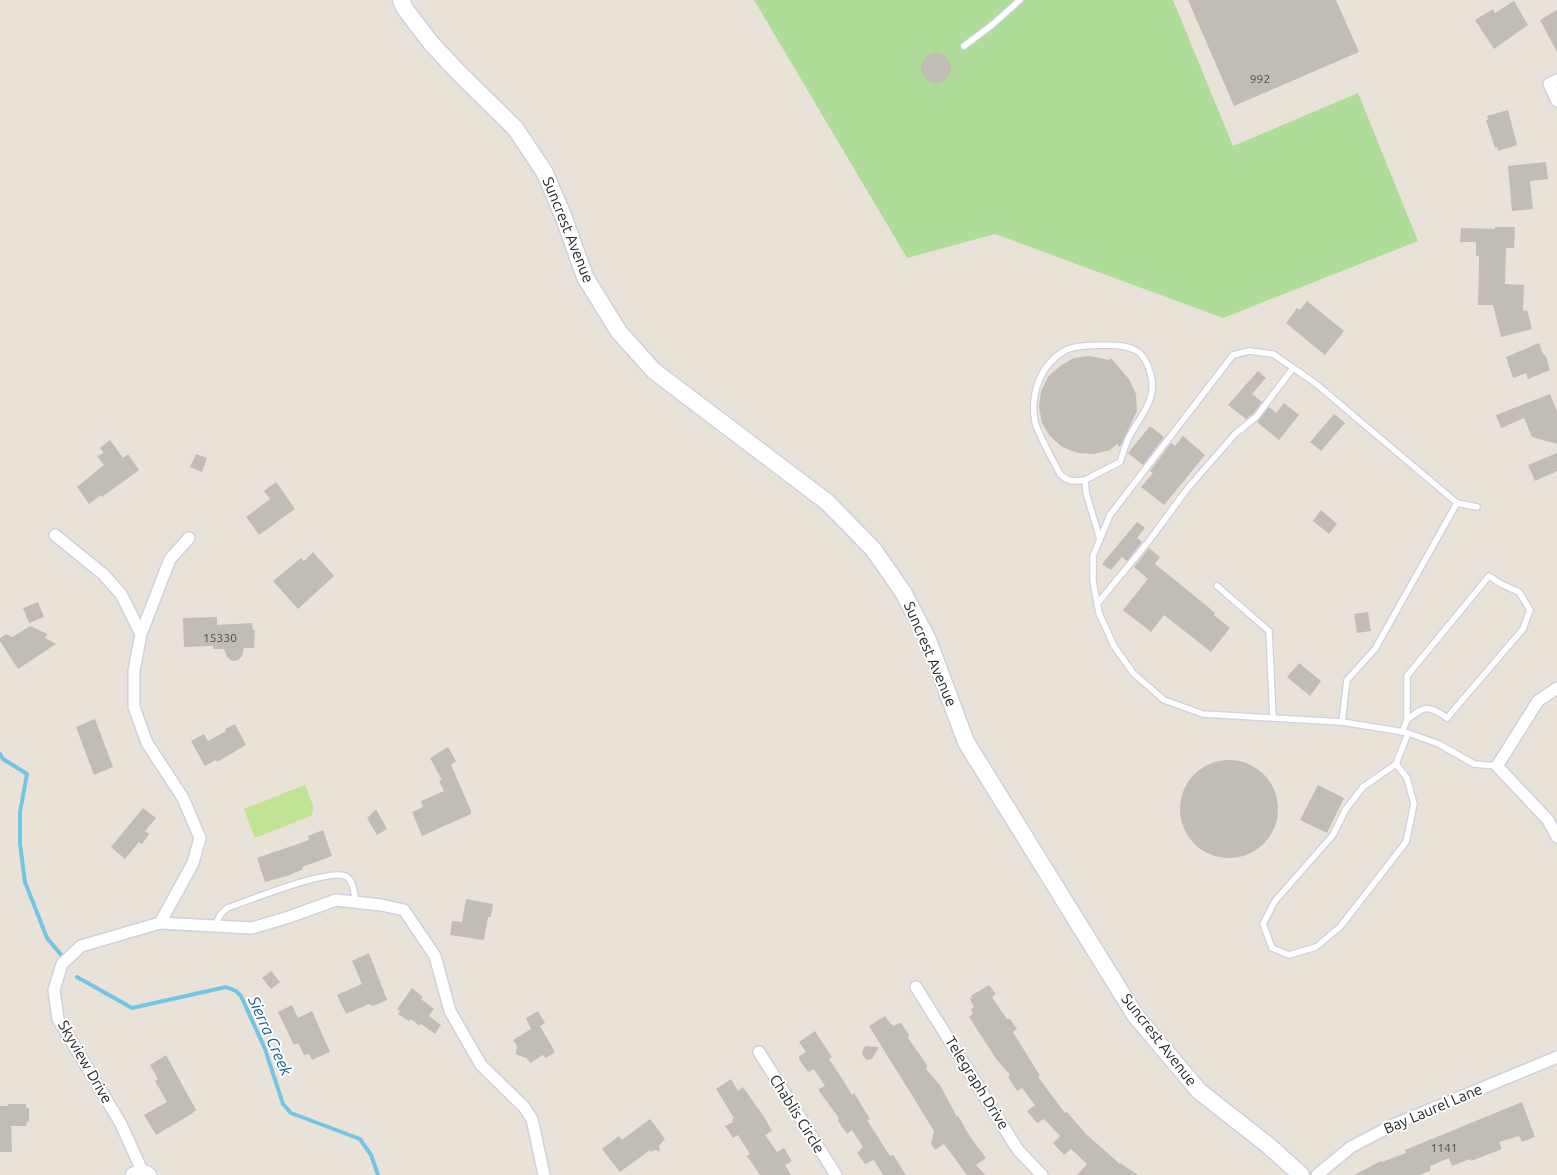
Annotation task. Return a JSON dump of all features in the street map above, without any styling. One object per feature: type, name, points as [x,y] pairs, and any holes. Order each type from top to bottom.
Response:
[{"type":"street","name":"Suncrest Avenue","points":[[401,0],[405,9],[431,42],[520,135],[545,174],[564,218],[585,277],[619,332],[654,371],[827,502],[873,549],[903,592],[928,640],[966,742],[1135,1015],[1199,1091],[1269,1146],[1302,1175]]},
{"type":"street","points":[[1557,80],[1549,84],[1557,101]]},
{"type":"street","points":[[55,535],[103,574],[121,594],[142,634]]},
{"type":"street","points":[[160,923],[193,863],[200,838],[184,798],[147,743],[134,707],[134,671],[142,634],[170,559],[189,538]]},
{"type":"street","points":[[1557,688],[1538,701],[1497,766],[1548,820],[1557,838]]},
{"type":"street","name":"Skyview Drive","points":[[142,1174],[121,1124],[58,1019],[54,990],[62,964],[81,946],[160,923],[252,928],[336,900],[382,905],[404,910],[434,956],[450,1011],[481,1065],[524,1107],[532,1119],[544,1175]]},
{"type":"street","name":"Telegraph Drive","points":[[916,987],[1018,1150],[1042,1175]]},
{"type":"street","name":"Chablis Circle","points":[[759,1052],[836,1175]]},
{"type":"street","name":"Bay Laurel Lane","points":[[1317,1175],[1351,1148],[1393,1125],[1557,1057]]},
{"type":"lane","points":[[964,46],[992,25],[1020,0]]},
{"type":"lane","points":[[1109,345],[1126,347],[1138,352],[1147,363],[1152,382],[1151,399],[1128,438],[1120,462],[1086,480],[1073,482],[1064,479],[1036,424],[1034,398],[1038,380],[1050,363],[1066,350],[1081,346],[1109,345]]},
{"type":"lane","points":[[1477,507],[1456,503],[1315,383],[1273,354],[1248,351],[1233,355],[1110,515],[1093,556],[1093,581],[1099,613],[1114,646],[1133,674],[1164,700],[1203,714],[1342,722],[1405,732],[1439,744],[1474,764],[1497,766]]},
{"type":"lane","points":[[1097,604],[1148,542],[1188,488],[1235,434],[1256,417],[1293,368]]},
{"type":"lane","points":[[1086,480],[1086,493],[1100,539]]},
{"type":"lane","points":[[1342,722],[1347,680],[1375,649],[1456,503]]},
{"type":"lane","points":[[1396,764],[1407,778],[1414,804],[1406,842],[1340,926],[1316,947],[1290,955],[1272,948],[1263,924],[1275,901],[1333,835],[1346,809],[1363,787],[1396,764],[1407,720],[1407,676],[1489,576],[1519,592],[1530,610],[1523,628],[1479,682],[1447,718],[1435,709],[1420,709],[1407,720]]},
{"type":"lane","points":[[1217,586],[1269,631],[1273,718]]},
{"type":"lane","points":[[215,926],[220,915],[227,908],[293,885],[336,874],[346,876],[351,880],[356,902]]},
{"type":"green space","points":[[754,0],[1173,0],[1233,146],[1358,93],[1418,241],[1223,318],[995,234],[907,258]]},
{"type":"green space","points":[[305,785],[314,808],[311,816],[255,838],[244,809]]},
{"type":"building","points":[[1188,0],[1336,0],[1359,52],[1234,106]]},
{"type":"building","points":[[1514,1],[1528,25],[1494,49],[1475,20],[1493,9],[1495,13]]},
{"type":"building","points":[[1557,10],[1557,52],[1540,20]]},
{"type":"building","points":[[936,53],[942,54],[950,62],[950,74],[942,82],[936,83],[930,82],[922,74],[921,68],[922,62],[930,54]]},
{"type":"building","points":[[1508,110],[1517,145],[1498,151],[1497,147],[1495,148],[1486,120],[1488,120],[1487,116]]},
{"type":"building","points":[[1546,162],[1548,179],[1530,181],[1533,209],[1512,211],[1508,166]]},
{"type":"building","points":[[1495,227],[1515,227],[1514,248],[1506,248],[1505,284],[1524,285],[1523,311],[1527,310],[1532,329],[1501,337],[1493,305],[1478,305],[1479,256],[1476,256],[1476,242],[1460,242],[1461,228],[1495,229]]},
{"type":"building","points":[[1307,301],[1344,331],[1325,355],[1286,323],[1297,308],[1300,310]]},
{"type":"building","points":[[1539,343],[1543,354],[1546,356],[1550,370],[1528,379],[1526,373],[1513,378],[1506,357]]},
{"type":"building","points":[[1090,356],[1109,360],[1111,358],[1129,379],[1136,394],[1137,411],[1120,447],[1117,444],[1110,450],[1094,454],[1078,453],[1062,447],[1050,436],[1042,423],[1039,407],[1041,391],[1048,377],[1060,366],[1074,358]]},
{"type":"building","points":[[1258,371],[1266,378],[1252,394],[1262,402],[1253,414],[1246,419],[1228,405]]},
{"type":"building","points":[[1550,394],[1557,411],[1557,444],[1532,437],[1524,418],[1501,428],[1496,415]]},
{"type":"building","points":[[1284,403],[1299,415],[1279,440],[1257,422],[1269,407],[1276,413]]},
{"type":"building","points":[[1334,414],[1345,423],[1321,451],[1310,442]]},
{"type":"building","points":[[1150,426],[1164,437],[1143,465],[1128,453]]},
{"type":"building","points":[[1183,436],[1205,455],[1164,505],[1141,487],[1153,473],[1150,471],[1171,443],[1175,446]]},
{"type":"building","points":[[110,440],[123,458],[128,454],[139,470],[102,497],[101,495],[89,504],[77,487],[104,465],[97,456],[104,453],[100,448]]},
{"type":"building","points":[[1557,453],[1557,471],[1535,481],[1528,465]]},
{"type":"building","points":[[196,454],[207,458],[202,472],[190,467]]},
{"type":"building","points":[[276,482],[295,509],[259,535],[246,517],[270,499],[264,491]]},
{"type":"building","points":[[1321,510],[1337,524],[1329,534],[1313,521]]},
{"type":"building","points":[[1137,522],[1145,528],[1137,538],[1142,542],[1127,561],[1122,557],[1111,570],[1102,564]]},
{"type":"building","points":[[1149,548],[1160,557],[1155,564],[1207,606],[1215,613],[1214,615],[1230,628],[1211,652],[1164,615],[1151,632],[1123,610],[1148,579],[1134,567]]},
{"type":"building","points":[[313,552],[334,576],[298,609],[273,581],[301,558],[304,561]]},
{"type":"building","points":[[38,602],[44,617],[29,623],[23,608]]},
{"type":"building","points":[[1368,612],[1371,631],[1357,633],[1354,614]]},
{"type":"building","points":[[217,617],[217,625],[252,623],[253,630],[255,630],[254,648],[244,648],[242,656],[238,660],[232,661],[227,657],[224,649],[213,649],[213,646],[184,647],[183,618]]},
{"type":"building","points":[[30,626],[47,634],[45,638],[56,644],[18,669],[0,641],[0,638],[6,634],[12,637]]},
{"type":"building","points":[[1299,663],[1321,681],[1310,696],[1287,677]]},
{"type":"building","points":[[95,719],[113,767],[94,775],[76,727]]},
{"type":"building","points":[[235,724],[246,745],[217,762],[216,760],[205,766],[191,741],[204,734],[208,741]]},
{"type":"building","points":[[448,747],[456,761],[451,765],[471,814],[422,836],[412,812],[423,807],[421,801],[444,791],[439,781],[442,780],[430,758]]},
{"type":"building","points":[[1229,760],[1248,764],[1264,774],[1274,790],[1278,809],[1274,828],[1264,844],[1248,854],[1229,858],[1210,854],[1194,844],[1184,828],[1180,809],[1184,790],[1194,774],[1210,764]]},
{"type":"building","points":[[1318,785],[1344,798],[1327,833],[1300,820]]},
{"type":"building","points":[[143,808],[156,818],[145,831],[149,834],[142,844],[139,842],[125,859],[111,847]]},
{"type":"building","points":[[376,809],[387,829],[377,835],[367,818]]},
{"type":"building","points":[[323,830],[332,856],[302,867],[303,869],[290,875],[265,882],[257,858],[309,840],[308,836]]},
{"type":"building","points":[[466,899],[493,904],[491,917],[488,917],[484,940],[450,935],[452,921],[462,922]]},
{"type":"building","points":[[369,953],[387,1000],[373,1006],[369,1004],[346,1014],[337,995],[362,984],[352,961]]},
{"type":"building","points":[[271,971],[280,982],[271,989],[262,978]]},
{"type":"building","points":[[989,985],[996,994],[992,997],[1007,1019],[1010,1019],[1017,1029],[1013,1032],[1040,1076],[1038,1077],[1065,1113],[1067,1112],[1086,1134],[1120,1164],[1138,1175],[1077,1175],[1087,1164],[1071,1149],[1064,1155],[1053,1143],[1060,1136],[1044,1119],[1037,1123],[1027,1111],[1035,1105],[1022,1088],[1017,1091],[1008,1077],[1010,1075],[997,1060],[969,1017],[973,1013],[971,1009],[974,1007],[970,999],[972,998],[971,996]]},
{"type":"building","points":[[412,988],[423,997],[421,999],[434,1009],[429,1016],[441,1025],[435,1034],[421,1024],[420,1026],[411,1019],[409,1021],[398,1014],[400,1011],[397,1009]]},
{"type":"building","points":[[292,1005],[298,1018],[312,1011],[330,1052],[312,1060],[309,1054],[304,1055],[298,1043],[294,1045],[278,1012]]},
{"type":"building","points":[[538,1011],[545,1023],[540,1026],[555,1052],[546,1058],[543,1055],[530,1063],[526,1057],[516,1054],[517,1046],[513,1040],[531,1029],[526,1018]]},
{"type":"building","points":[[885,1016],[894,1026],[901,1023],[909,1035],[908,1038],[927,1065],[926,1069],[940,1085],[957,1117],[986,1158],[976,1165],[985,1175],[967,1175],[944,1144],[935,1150],[931,1144],[934,1131],[869,1026]]},
{"type":"building","points":[[815,1031],[832,1057],[829,1059],[870,1119],[867,1120],[890,1156],[893,1155],[906,1175],[883,1175],[874,1160],[865,1164],[857,1153],[863,1147],[852,1130],[847,1134],[838,1121],[839,1118],[819,1091],[819,1089],[825,1086],[814,1069],[808,1072],[799,1059],[799,1056],[806,1052],[799,1042]]},
{"type":"building","points":[[865,1046],[879,1047],[872,1059],[867,1060],[863,1056],[862,1052]]},
{"type":"building","points":[[166,1055],[196,1110],[156,1135],[144,1115],[167,1102],[155,1081],[158,1079],[150,1065]]},
{"type":"building","points":[[731,1079],[738,1091],[743,1087],[764,1117],[772,1131],[765,1135],[777,1152],[784,1148],[792,1161],[785,1165],[791,1175],[760,1175],[747,1156],[750,1154],[738,1135],[733,1138],[725,1126],[733,1122],[734,1118],[716,1089]]},
{"type":"building","points":[[1522,1102],[1535,1137],[1522,1142],[1519,1136],[1499,1142],[1502,1149],[1452,1166],[1449,1158],[1430,1166],[1430,1171],[1419,1175],[1354,1175],[1381,1161],[1406,1153],[1405,1150]]},
{"type":"building","points":[[8,1104],[26,1104],[26,1108],[29,1108],[29,1122],[27,1121],[26,1126],[11,1126],[12,1152],[0,1152],[0,1106],[8,1106]]},
{"type":"building","points":[[650,1119],[665,1139],[659,1146],[660,1151],[654,1150],[651,1152],[650,1150],[620,1172],[602,1149],[619,1136],[622,1140]]},
{"type":"waterway","name":"Sierra Creek","points":[[0,754],[3,759],[27,774],[20,812],[20,844],[25,882],[47,938],[62,956]]},
{"type":"waterway","name":"Sierra Creek","points":[[77,977],[132,1008],[226,987],[236,991],[241,996],[265,1049],[283,1104],[291,1113],[360,1139],[371,1155],[378,1175]]}]
